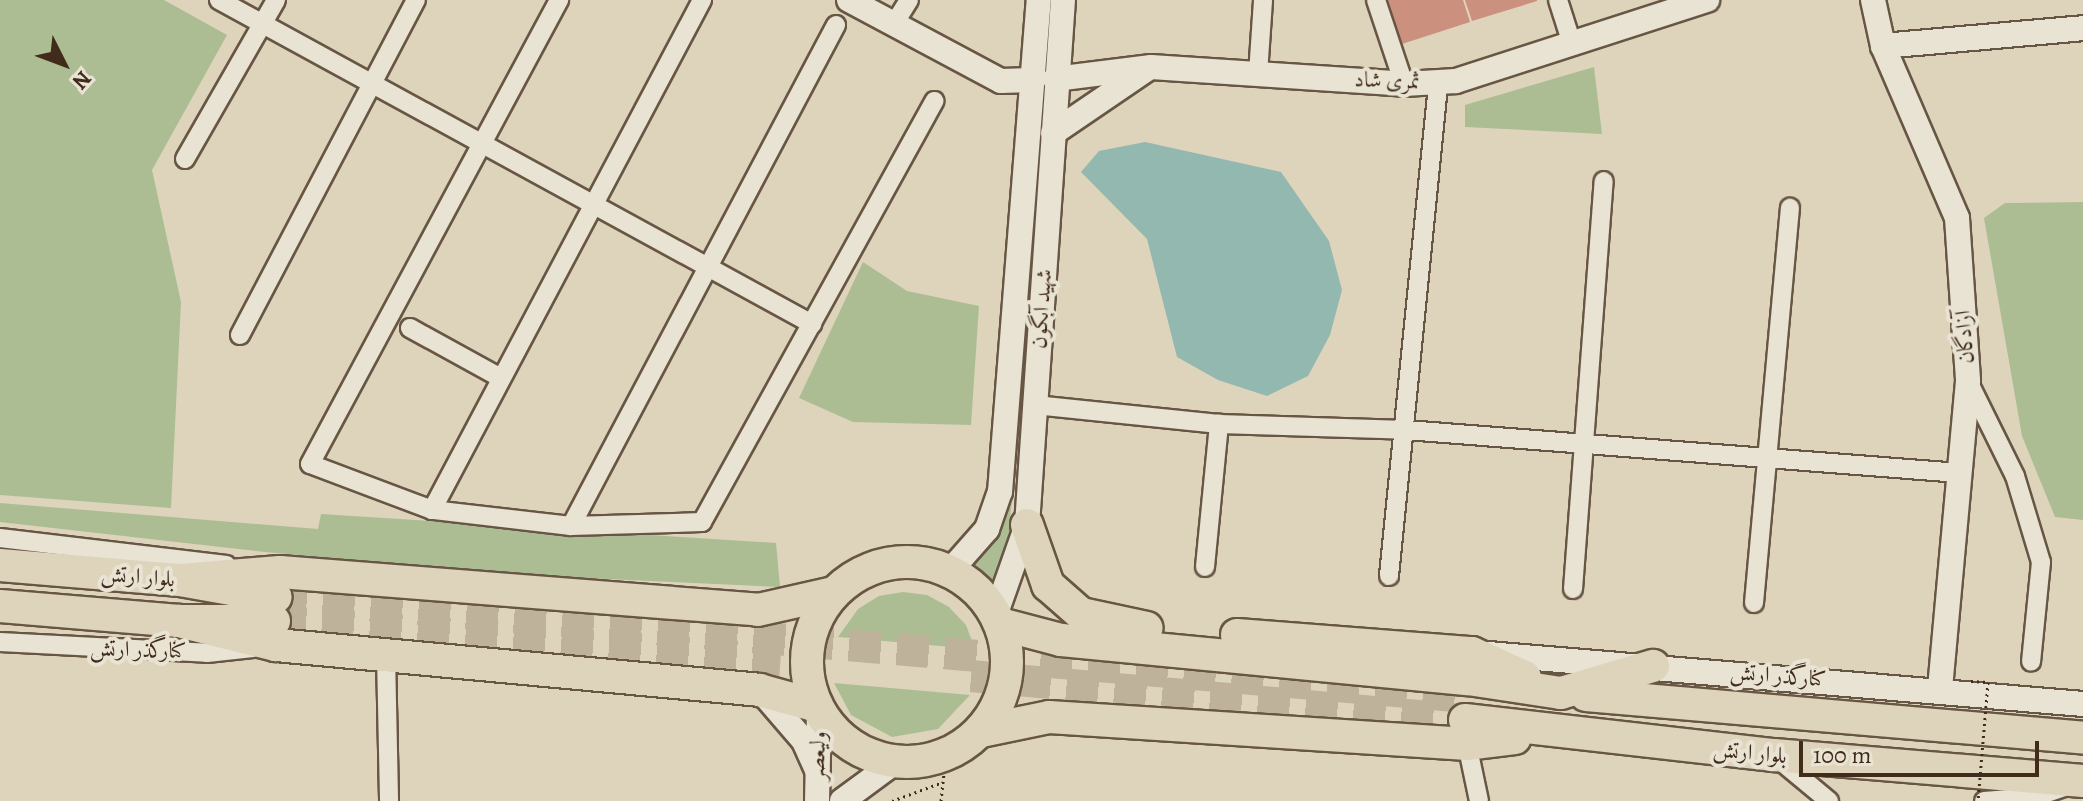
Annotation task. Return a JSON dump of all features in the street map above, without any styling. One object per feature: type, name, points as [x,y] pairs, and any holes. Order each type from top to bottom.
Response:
[{"type":"highway","points":[[1027,525],[1048,585],[1081,614],[1121,626],[1472,653],[1561,693]]},
{"type":"highway","points":[[920,562],[950,571],[977,588],[998,619],[1008,674],[998,705],[981,731],[944,768],[895,762],[864,754],[838,736],[818,708],[807,650],[817,620],[834,593],[859,574],[889,563],[920,562]]},
{"type":"highway","name":"بلوار ارتش","points":[[0,565],[180,580],[276,609]]},
{"type":"highway","points":[[276,609],[758,610],[834,593]]},
{"type":"highway","name":"بلوار ارتش","points":[[0,606],[179,621],[276,609]]},
{"type":"highway","points":[[276,609],[386,655],[759,690],[818,708]]},
{"type":"highway","points":[[998,619],[1061,640],[1468,679],[1561,693],[1653,666]]},
{"type":"highway","name":"بلوار ارتش","points":[[1466,720],[1561,693],[2083,738]]},
{"type":"highway","points":[[981,731],[1049,717],[1466,720]]},
{"type":"highway","name":"بلوار ارتش","points":[[1466,720],[1554,733],[1774,755],[2083,781]]},
{"type":"street","points":[[219,0],[812,324]]},
{"type":"street","points":[[185,159],[276,0]]},
{"type":"street","points":[[240,335],[416,0]]},
{"type":"street","points":[[559,0],[310,464],[432,510],[571,526],[702,522],[934,101]]},
{"type":"street","points":[[432,510],[591,204],[702,0]]},
{"type":"street","name":"ثمری شاد","points":[[849,0],[1001,81],[1043,80],[1151,67],[1404,84],[1438,82],[1572,44],[1707,0]]},
{"type":"street","points":[[894,24],[909,0]]},
{"type":"street","name":"شهید آبگون","points":[[998,619],[1027,525],[1044,275],[1053,133],[1043,80],[1039,0]]},
{"type":"street","name":"شهید آبگون","points":[[950,571],[987,529],[1000,492],[1017,274],[1043,80],[1063,0]]},
{"type":"street","points":[[1258,74],[1263,0]]},
{"type":"street","points":[[1376,0],[1404,84]]},
{"type":"street","points":[[1558,0],[1572,44]]},
{"type":"street","name":"آزادگان","points":[[1873,0],[1883,46],[1957,218],[1968,381],[1940,689]]},
{"type":"street","points":[[571,526],[704,267],[836,25]]},
{"type":"street","points":[[1883,46],[2083,28]]},
{"type":"street","points":[[1053,133],[1151,67]]},
{"type":"street","points":[[1389,576],[1406,430],[1438,82]]},
{"type":"street","points":[[1573,589],[1604,181]]},
{"type":"street","points":[[1754,603],[1790,208]]},
{"type":"street","points":[[1017,274],[1044,275]]},
{"type":"street","points":[[410,328],[501,378]]},
{"type":"street","points":[[1968,381],[2015,476],[2041,562],[2031,662]]},
{"type":"street","points":[[1035,405],[1219,424],[1406,430],[1960,473]]},
{"type":"street","points":[[1205,567],[1219,424]]},
{"type":"street","points":[[0,538],[276,609]]},
{"type":"street","name":"کنارگذر ارتش","points":[[0,642],[207,653],[276,609]]},
{"type":"street","name":"کنارگذر ارتش","points":[[1472,653],[1940,689],[2083,704]]},
{"type":"street","points":[[386,655],[389,801]]},
{"type":"street","points":[[759,690],[804,741],[817,770]]},
{"type":"street","name":"ولیعصر","points":[[817,801],[818,708]]},
{"type":"street","points":[[1466,720],[1479,801]]},
{"type":"street","points":[[1774,755],[1829,801]]},
{"type":"street","points":[[842,801],[895,762]]},
{"type":"street","points":[[1981,801],[2035,797],[2083,781]]},
{"type":"path","points":[[1971,681],[1988,682],[1981,801]]},
{"type":"path","points":[[892,801],[944,768]]},
{"type":"path","points":[[941,801],[944,768]]},
{"type":"green space","points":[[0,0],[164,0],[227,35],[152,170],[181,302],[171,508],[0,495]]},
{"type":"green space","points":[[1594,67],[1602,134],[1465,127],[1465,105]]},
{"type":"green space","points":[[2083,202],[2083,520],[2055,517],[2022,436],[1984,218],[2005,203]]},
{"type":"green space","points":[[863,262],[907,291],[979,306],[971,425],[853,422],[799,398]]},
{"type":"green space","points":[[1017,444],[1008,542],[996,592],[973,565],[1001,519]]},
{"type":"green space","points":[[0,503],[318,529],[321,514],[776,543],[780,587],[521,575],[265,552],[0,522]]},
{"type":"green space","points":[[903,592],[927,595],[949,607],[966,625],[975,649],[838,637],[858,609],[879,596]]},
{"type":"green space","points":[[834,683],[970,695],[938,729],[892,737],[851,715]]},
{"type":"water","points":[[1145,142],[1281,172],[1329,241],[1342,290],[1330,335],[1308,376],[1267,396],[1218,380],[1177,357],[1147,239],[1081,172],[1099,151]]},
{"type":"building","points":[[1388,0],[1463,0],[1470,22],[1402,44]]},
{"type":"building","points":[[1465,0],[1537,0],[1537,1],[1472,21]]},
{"type":"tunnel","points":[[275,597],[1467,697]]},
{"type":"tunnel","points":[[274,621],[781,660]]},
{"type":"tunnel","points":[[971,676],[1465,720]]}]
